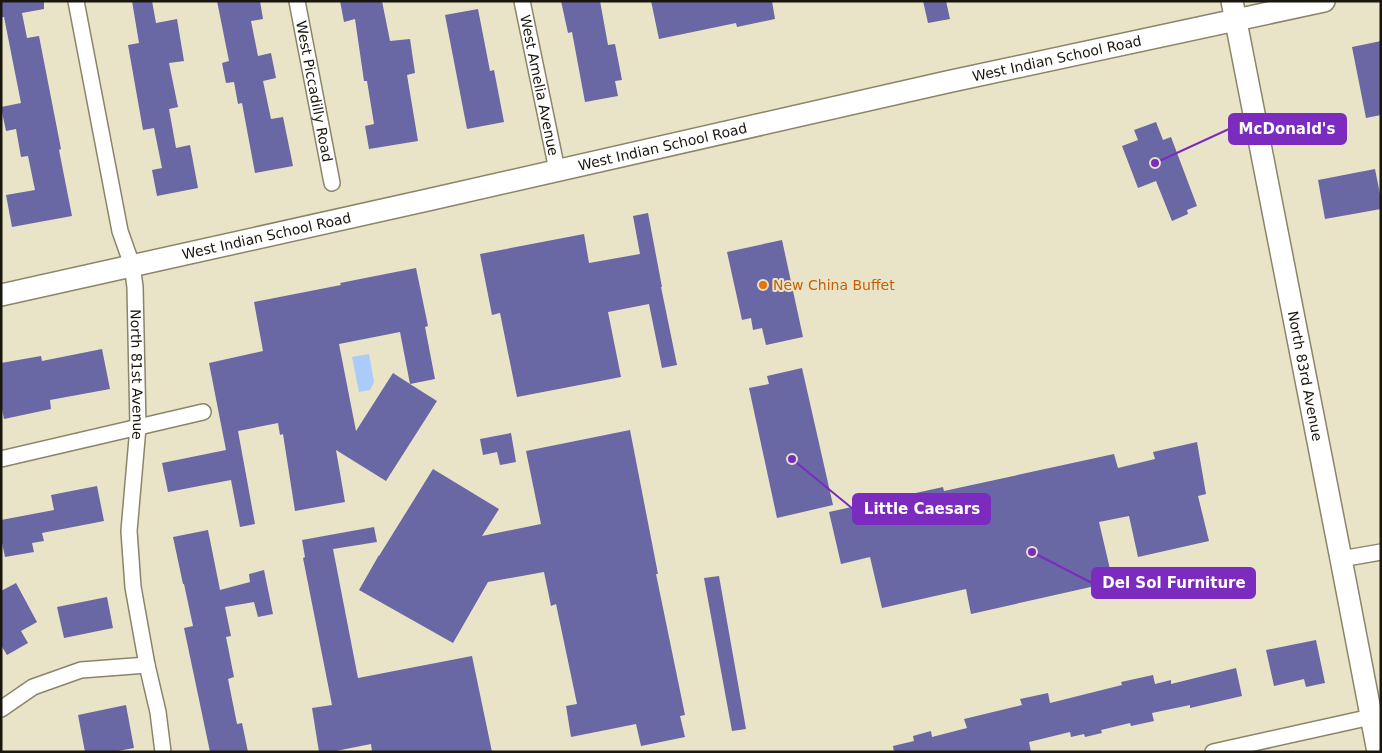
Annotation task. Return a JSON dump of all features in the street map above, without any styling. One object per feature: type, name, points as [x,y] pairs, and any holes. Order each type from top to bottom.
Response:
[{"type":"main road","name":"West Indian School Road","points":[[1,295],[963,78],[1234,11],[1324,1]]},
{"type":"main road","name":"North 83rd Avenue","points":[[1234,11],[1378,752]]},
{"type":"street","name":"North 81st Avenue","points":[[76,1],[120,231],[132,265],[135,287],[138,427],[129,530],[133,587],[158,712],[163,752]]},
{"type":"street","name":"West Piccadilly Road","points":[[297,1],[332,183]]},
{"type":"street","name":"West Amelia Avenue","points":[[522,1],[557,170]]},
{"type":"street","points":[[1,458],[203,412]]},
{"type":"street","points":[[1341,559],[1381,552]]},
{"type":"street","points":[[1,709],[33,687],[81,670],[148,665]]},
{"type":"street","points":[[1217,751],[1371,717]]},
{"type":"water","points":[[369,354],[374,382],[370,390],[359,392],[352,357]]},
{"type":"building","points":[[1,1],[44,1],[44,9],[22,13],[27,38],[39,36],[72,216],[12,227],[6,195],[35,190],[28,156],[21,157],[16,129],[6,131],[1,107],[21,103],[4,17],[1,17]]},
{"type":"building","points":[[132,1],[152,1],[156,23],[177,19],[184,61],[169,63],[178,107],[169,109],[176,148],[190,145],[198,188],[157,196],[152,170],[162,168],[154,128],[143,130],[128,45],[139,43]]},
{"type":"building","points":[[217,1],[260,1],[263,19],[251,21],[258,56],[271,53],[276,78],[263,81],[271,119],[283,117],[293,166],[255,173],[242,103],[238,104],[234,82],[226,83],[222,63],[229,61]]},
{"type":"building","points":[[340,1],[382,1],[390,41],[410,39],[415,73],[407,75],[418,141],[369,149],[365,126],[374,124],[367,81],[364,81],[355,19],[344,22]]},
{"type":"building","points":[[561,1],[600,1],[608,45],[615,44],[622,80],[615,81],[618,96],[585,102],[572,32],[568,33]]},
{"type":"building","points":[[651,1],[772,1],[775,19],[737,27],[736,23],[659,39]]},
{"type":"building","points":[[923,1],[946,1],[950,19],[928,23]]},
{"type":"building","points":[[478,9],[490,71],[494,70],[504,122],[467,129],[445,15]]},
{"type":"building","points":[[1381,41],[1381,115],[1366,118],[1352,47]]},
{"type":"building","points":[[1156,122],[1163,140],[1171,137],[1197,206],[1187,210],[1188,214],[1172,221],[1156,181],[1138,188],[1122,146],[1138,140],[1134,130]]},
{"type":"building","points":[[1375,169],[1381,209],[1325,219],[1318,180]]},
{"type":"building","points":[[648,213],[677,365],[662,368],[649,304],[608,312],[621,377],[517,397],[500,313],[492,315],[480,254],[584,234],[589,263],[640,254],[633,216]]},
{"type":"building","name":"New China Buffet","points":[[782,240],[803,337],[766,345],[762,328],[753,330],[751,318],[742,320],[727,252]]},
{"type":"building","points":[[416,268],[428,326],[425,327],[435,379],[410,384],[437,401],[386,481],[336,450],[345,502],[295,511],[283,434],[280,435],[278,423],[238,431],[255,524],[240,527],[231,480],[168,492],[162,463],[226,450],[209,363],[263,351],[254,302],[341,285],[340,283]],"holes":[[[400,332],[410,384],[393,373],[356,431],[339,344]]]},
{"type":"building","points":[[102,349],[110,389],[50,400],[51,409],[4,419],[1,404],[1,363],[41,356],[42,361]]},
{"type":"building","points":[[802,368],[833,505],[777,518],[749,388],[769,384],[767,376]]},
{"type":"building","points":[[630,430],[658,574],[656,574],[685,715],[680,716],[685,737],[641,746],[636,724],[571,737],[566,706],[577,704],[556,604],[551,606],[544,572],[488,582],[453,643],[359,590],[433,469],[499,509],[482,536],[541,524],[526,451]]},
{"type":"building","points":[[511,433],[516,462],[500,465],[497,452],[483,455],[480,439]]},
{"type":"building","points":[[1197,442],[1206,494],[1198,496],[1209,541],[1138,557],[1129,516],[1099,522],[1113,582],[971,614],[966,589],[882,608],[870,557],[841,564],[829,512],[943,487],[944,491],[1114,454],[1118,468],[1155,459],[1153,452]]},
{"type":"building","points":[[97,486],[104,521],[42,533],[44,541],[32,543],[34,552],[5,557],[1,538],[1,520],[54,510],[51,495]]},
{"type":"building","points":[[374,527],[377,542],[333,549],[358,678],[472,656],[492,752],[372,752],[371,744],[331,752],[319,752],[312,708],[332,705],[303,558],[305,557],[302,540]]},
{"type":"building","points":[[208,530],[220,590],[250,582],[249,574],[264,570],[273,614],[258,617],[254,602],[225,607],[231,636],[226,637],[234,677],[228,679],[237,724],[242,723],[248,752],[210,752],[184,628],[193,626],[173,537]]},
{"type":"building","points":[[719,576],[746,729],[732,731],[704,578]]},
{"type":"building","points":[[16,583],[37,622],[21,631],[28,643],[7,655],[1,645],[1,591]]},
{"type":"building","points":[[107,597],[113,628],[64,638],[57,607]]},
{"type":"building","points":[[1316,640],[1325,683],[1306,687],[1304,679],[1274,686],[1266,650]]},
{"type":"building","points":[[1236,668],[1242,696],[1190,708],[1190,705],[1152,713],[1154,721],[1131,726],[1130,723],[1101,730],[1102,733],[1085,737],[1084,734],[1071,737],[1070,732],[1029,742],[1031,752],[894,752],[893,746],[914,741],[913,736],[931,731],[932,737],[967,728],[964,719],[1022,705],[1020,699],[1048,693],[1050,703],[1122,685],[1121,682],[1153,675],[1155,684],[1171,680],[1171,684]]},
{"type":"building","points":[[126,705],[134,748],[113,752],[85,752],[78,715]]},
{"type":"place","name":"McDonald's","points":[[1155,163]]},
{"type":"place","name":"New China Buffet","points":[[763,285]]},
{"type":"place","name":"Little Caesars","points":[[792,459]]},
{"type":"place","name":"Del Sol Furniture","points":[[1032,552]]}]
